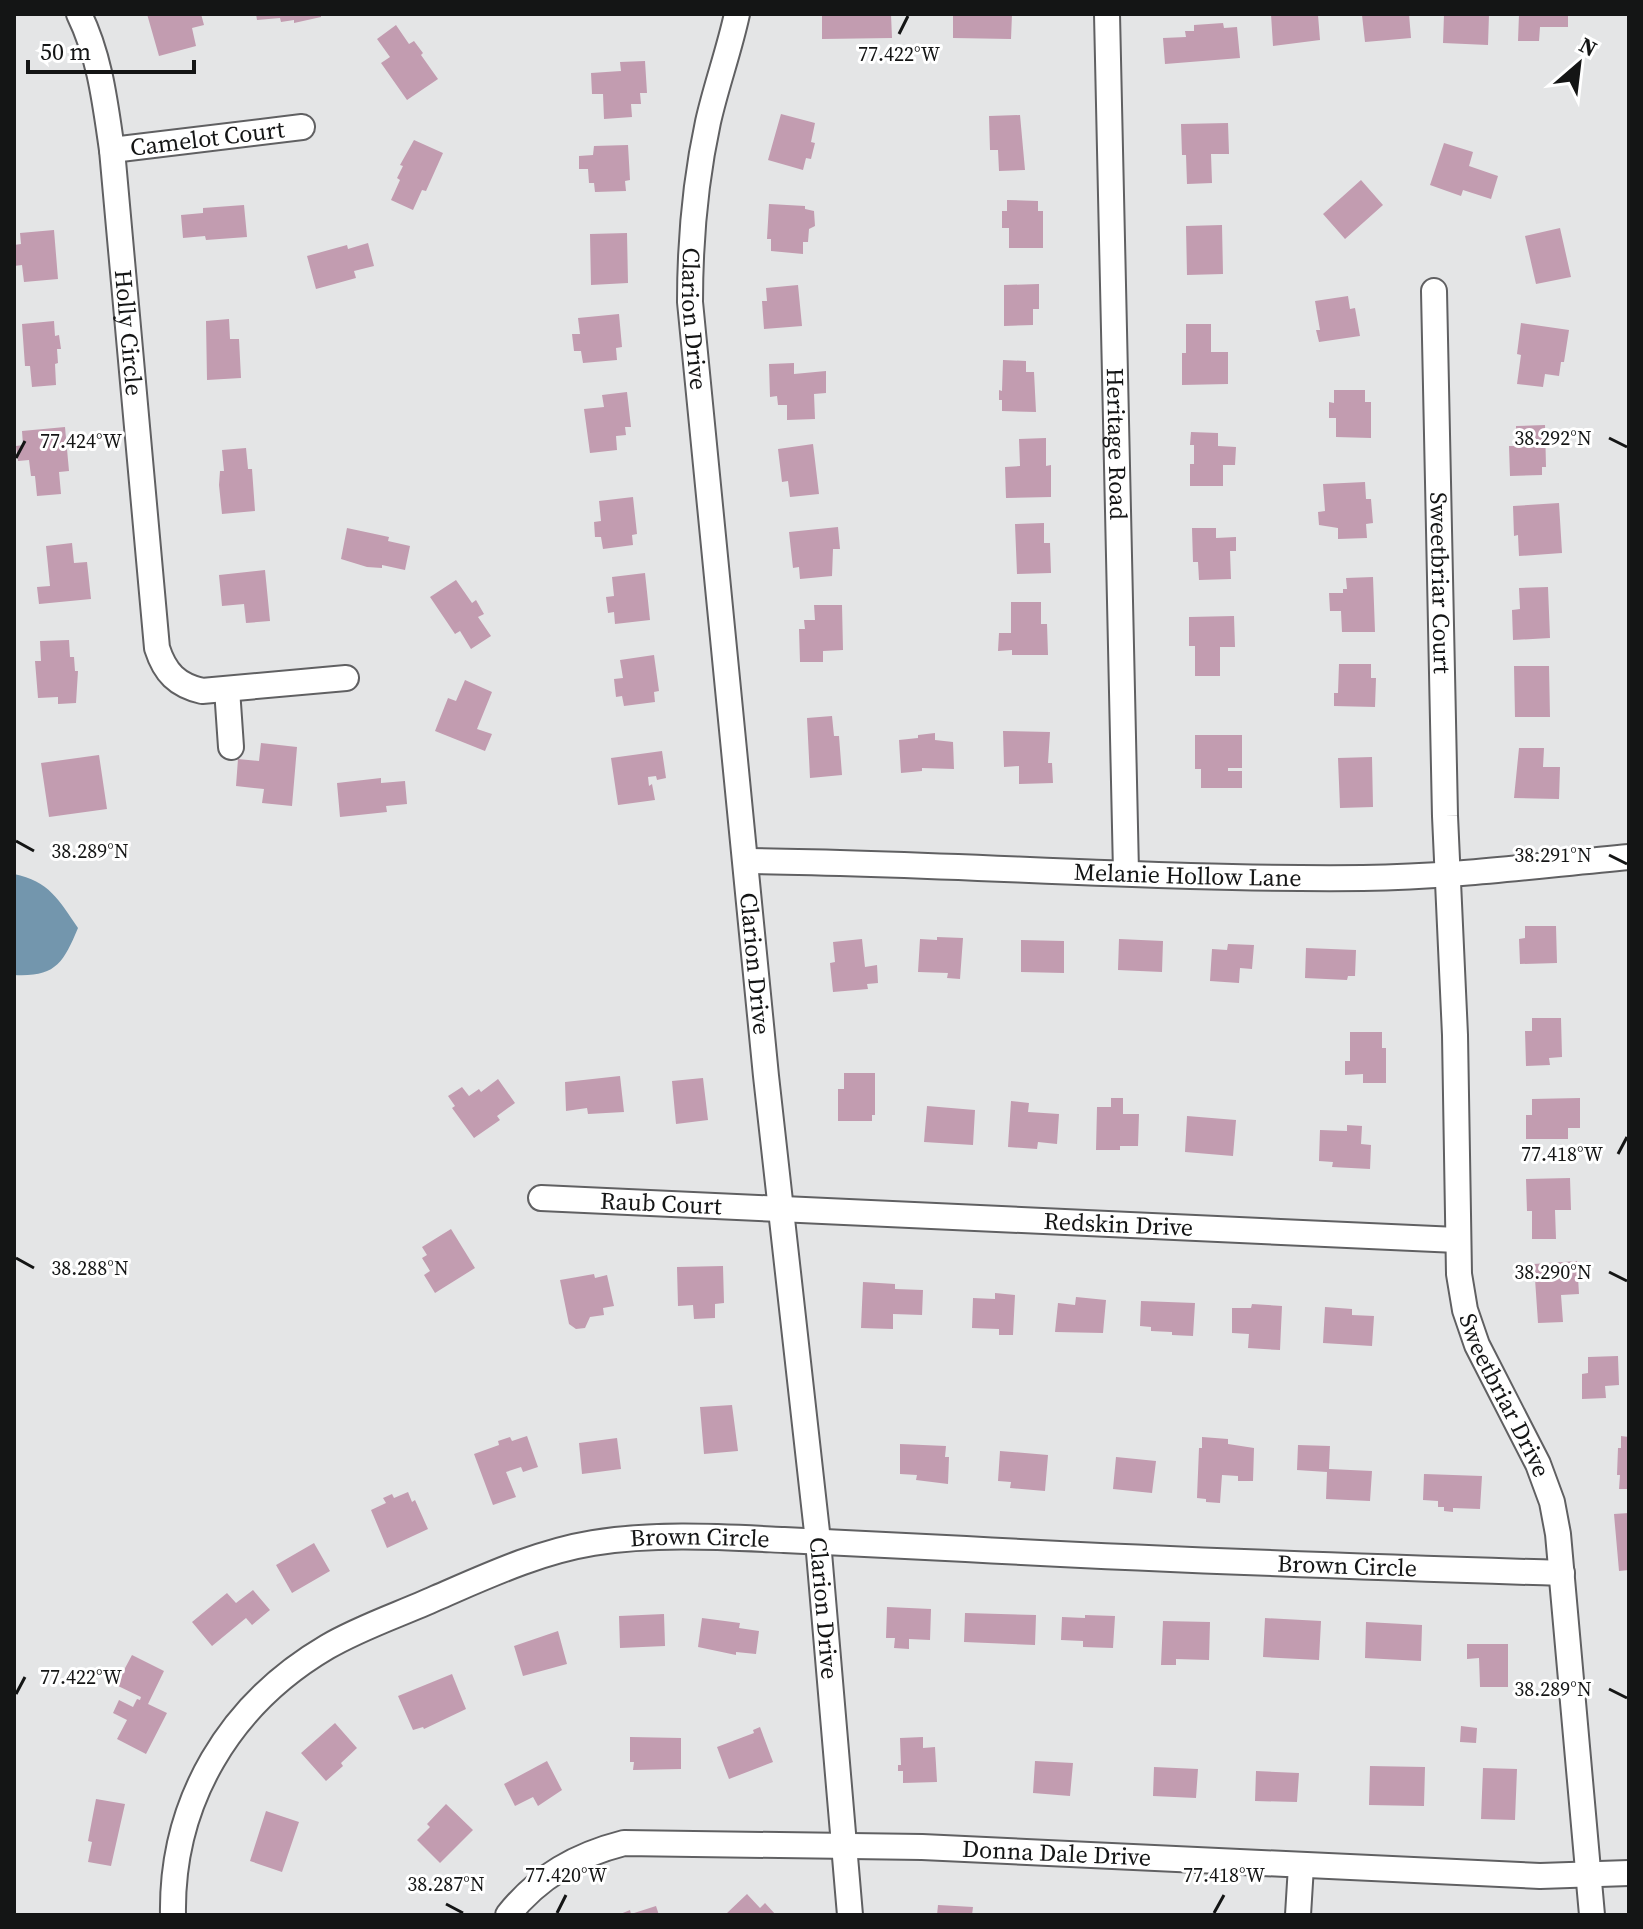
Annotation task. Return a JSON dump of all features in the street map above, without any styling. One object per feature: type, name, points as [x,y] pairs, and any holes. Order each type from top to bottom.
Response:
[{"type":"street","name":"Holly Circle","points":[[79,14],[91,38],[100,70],[112,150],[157,648],[162,663],[171,677],[187,687],[202,691],[346,678]]},
{"type":"street","name":"Clarion Drive","points":[[737,14],[708,122],[696,184],[690,247],[690,302],[781,1210],[818,1541],[850,1915]]},
{"type":"street","name":"Heritage Road","points":[[1107,14],[1126,872]]},
{"type":"street","name":"Camelot Court","points":[[112,150],[302,127]]},
{"type":"street","name":"Sweetbriar Court","points":[[1434,291],[1448,873]]},
{"type":"street","points":[[227,689],[231,747]]},
{"type":"street","name":"Melanie Hollow Lane","points":[[746,861],[883,862],[1270,878],[1368,878],[1629,857]]},
{"type":"street","name":"Sweetbriar Drive","points":[[1448,873],[1455,1035],[1459,1274],[1465,1310],[1486,1365],[1538,1464],[1552,1502],[1562,1573],[1592,1915]]},
{"type":"street","name":"Raub Court","points":[[541,1198],[781,1210]]},
{"type":"street","name":"Redskin Drive","points":[[781,1210],[1457,1240]]},
{"type":"street","name":"Brown Circle","points":[[173,1915],[176,1863],[184,1824],[199,1782],[240,1718],[273,1685],[332,1644],[518,1563],[590,1543],[637,1537],[726,1537],[1204,1562],[1562,1573]]},
{"type":"street","name":"Donna Dale Drive","points":[[508,1915],[539,1882],[565,1864],[594,1851],[624,1843],[937,1848],[1301,1866],[1589,1875],[1629,1873]]},
{"type":"street","points":[[1298,1915],[1301,1866]]},
{"type":"water","points":[[14,874],[45,887],[59,900],[78,928],[62,959],[56,966],[39,974],[14,975]]},
{"type":"building","points":[[147,14],[201,14],[204,25],[192,28],[196,46],[159,56]]},
{"type":"building","points":[[256,14],[321,14],[321,17],[294,23],[294,20],[281,22],[280,18],[257,20]]},
{"type":"building","points":[[822,14],[891,14],[892,38],[822,39]]},
{"type":"building","points":[[953,14],[1012,14],[1011,39],[953,38]]},
{"type":"building","points":[[1271,14],[1318,15],[1320,40],[1273,46]]},
{"type":"building","points":[[1409,14],[1411,38],[1365,42],[1362,15]]},
{"type":"building","points":[[1444,14],[1489,14],[1488,45],[1443,43]]},
{"type":"building","points":[[1519,14],[1568,14],[1568,27],[1540,27],[1539,41],[1518,41]]},
{"type":"building","points":[[1223,23],[1224,28],[1237,27],[1240,58],[1165,64],[1163,38],[1186,37],[1185,31],[1194,31],[1194,25]]},
{"type":"building","points":[[396,25],[409,44],[414,41],[438,79],[407,100],[381,63],[390,57],[377,39]]},
{"type":"building","points":[[645,61],[647,93],[640,93],[641,104],[631,104],[632,117],[604,119],[603,94],[592,94],[591,73],[621,71],[620,62]]},
{"type":"building","points":[[781,114],[815,123],[811,159],[806,158],[803,170],[768,160]]},
{"type":"building","points":[[1020,115],[1025,170],[999,171],[998,150],[990,150],[989,116]]},
{"type":"building","points":[[1228,123],[1229,154],[1211,154],[1212,183],[1187,184],[1181,124]]},
{"type":"building","points":[[414,140],[443,153],[426,191],[422,190],[413,210],[391,200],[400,180],[397,178],[403,166],[400,165]]},
{"type":"building","points":[[1444,143],[1473,152],[1469,166],[1498,176],[1491,199],[1463,190],[1461,196],[1430,185]]},
{"type":"building","points":[[628,145],[630,180],[625,181],[626,191],[595,192],[594,183],[589,183],[588,169],[579,169],[579,156],[593,155],[594,146]]},
{"type":"building","points":[[1361,180],[1383,205],[1345,239],[1323,214]]},
{"type":"building","points":[[1007,200],[1038,201],[1038,211],[1043,211],[1043,248],[1009,248],[1009,228],[1002,228],[1002,211],[1007,211]]},
{"type":"building","points":[[769,204],[805,206],[805,209],[814,211],[815,226],[809,229],[808,242],[803,242],[803,254],[771,251],[771,239],[767,239]]},
{"type":"building","points":[[244,205],[247,237],[183,238],[181,215],[203,213],[203,208]]},
{"type":"building","points":[[1222,225],[1223,274],[1187,275],[1186,226]]},
{"type":"building","points":[[1560,228],[1571,277],[1536,284],[1525,236]]},
{"type":"building","points":[[54,230],[58,279],[24,282],[22,265],[14,266],[14,245],[21,244],[20,233]]},
{"type":"building","points":[[627,233],[628,283],[591,285],[590,234]]},
{"type":"building","points":[[368,243],[374,266],[354,271],[356,278],[316,289],[307,256],[347,245],[348,249]]},
{"type":"building","points":[[1039,284],[1039,309],[1033,309],[1033,325],[1004,326],[1004,285]]},
{"type":"building","points":[[798,285],[802,326],[764,329],[762,301],[767,301],[766,288]]},
{"type":"building","points":[[1348,296],[1350,309],[1355,308],[1360,336],[1319,342],[1315,301]]},
{"type":"building","points":[[619,314],[622,347],[616,348],[617,360],[583,363],[581,351],[574,351],[572,334],[580,334],[578,318]]},
{"type":"building","points":[[229,319],[230,339],[239,339],[241,378],[207,380],[206,321]]},
{"type":"building","points":[[54,321],[55,336],[59,335],[61,349],[57,349],[56,385],[32,387],[30,366],[25,366],[22,324]]},
{"type":"building","points":[[1521,323],[1569,330],[1559,376],[1545,374],[1543,387],[1517,384]]},
{"type":"building","points":[[1186,324],[1211,324],[1211,352],[1228,352],[1228,384],[1182,385]]},
{"type":"building","points":[[1003,360],[1026,361],[1026,372],[1034,372],[1036,412],[1002,411],[999,390],[1002,391]]},
{"type":"building","points":[[794,363],[794,374],[826,371],[826,393],[814,394],[815,419],[787,420],[787,405],[778,405],[777,396],[770,397],[769,364]]},
{"type":"building","points":[[1334,390],[1365,390],[1365,402],[1371,402],[1371,438],[1336,437],[1336,418],[1329,418],[1329,402],[1334,403]]},
{"type":"building","points":[[627,392],[631,427],[625,427],[626,435],[616,436],[617,450],[590,453],[584,409],[604,407],[602,395]]},
{"type":"building","points":[[1545,425],[1546,467],[1542,467],[1542,475],[1510,476],[1509,446],[1516,446],[1516,426]]},
{"type":"building","points":[[65,427],[69,471],[59,472],[61,494],[37,496],[29,460],[18,461],[16,446],[23,445],[22,431]]},
{"type":"building","points":[[1191,432],[1218,433],[1218,446],[1236,447],[1235,465],[1223,465],[1223,486],[1190,486],[1190,464],[1194,464]]},
{"type":"building","points":[[1046,438],[1046,466],[1051,465],[1051,497],[1006,498],[1005,467],[1020,466],[1019,439]]},
{"type":"building","points":[[813,444],[819,494],[790,497],[788,481],[782,482],[778,449]]},
{"type":"building","points":[[246,448],[248,469],[252,469],[255,511],[222,514],[219,485],[220,471],[224,471],[222,450]]},
{"type":"building","points":[[1365,482],[1366,499],[1371,499],[1373,523],[1366,524],[1367,538],[1338,539],[1338,528],[1319,525],[1318,512],[1325,511],[1323,484]]},
{"type":"building","points":[[633,497],[637,534],[632,535],[633,545],[603,549],[601,537],[595,537],[594,522],[601,521],[599,501]]},
{"type":"building","points":[[1559,503],[1562,553],[1519,556],[1518,535],[1514,536],[1513,506]]},
{"type":"building","points":[[1044,523],[1044,543],[1050,543],[1051,573],[1017,574],[1015,524]]},
{"type":"building","points":[[838,527],[840,549],[833,549],[832,576],[800,579],[799,567],[793,568],[789,532]]},
{"type":"building","points":[[347,528],[389,537],[388,541],[410,546],[405,570],[382,565],[382,568],[367,567],[341,559]]},
{"type":"building","points":[[1192,528],[1216,528],[1216,538],[1236,537],[1236,551],[1230,551],[1231,579],[1199,580],[1198,562],[1193,562]]},
{"type":"building","points":[[72,543],[74,563],[87,562],[91,599],[39,604],[37,587],[50,586],[46,546]]},
{"type":"building","points":[[265,570],[270,621],[246,623],[244,604],[222,606],[219,575]]},
{"type":"building","points":[[645,573],[650,620],[615,624],[614,612],[608,613],[606,597],[614,596],[612,577]]},
{"type":"building","points":[[1373,577],[1375,632],[1342,632],[1341,611],[1330,611],[1329,593],[1343,593],[1343,589],[1347,589],[1346,578]]},
{"type":"building","points":[[456,580],[472,603],[476,600],[484,614],[478,617],[491,636],[471,649],[460,631],[455,634],[430,597]]},
{"type":"building","points":[[1548,587],[1550,638],[1513,640],[1512,610],[1520,609],[1519,588]]},
{"type":"building","points":[[1011,602],[1041,602],[1041,624],[1047,624],[1048,655],[1012,655],[1012,650],[998,651],[999,633],[1011,633]]},
{"type":"building","points":[[814,605],[842,605],[843,650],[823,651],[823,662],[800,662],[799,629],[805,629],[804,620],[815,620]]},
{"type":"building","points":[[1234,616],[1235,647],[1220,647],[1220,676],[1195,676],[1195,646],[1189,646],[1189,617]]},
{"type":"building","points":[[69,640],[70,657],[74,657],[75,671],[78,671],[76,703],[58,704],[58,697],[38,698],[35,661],[41,661],[40,641]]},
{"type":"building","points":[[654,655],[659,691],[654,692],[655,702],[624,706],[622,696],[616,697],[614,679],[623,678],[620,660]]},
{"type":"building","points":[[1339,664],[1371,664],[1371,678],[1376,678],[1375,707],[1334,706],[1334,693],[1338,693]]},
{"type":"building","points":[[1514,666],[1549,666],[1550,717],[1515,717]]},
{"type":"building","points":[[465,680],[492,692],[477,729],[492,734],[485,751],[435,731],[448,698],[456,701]]},
{"type":"building","points":[[832,716],[834,736],[839,736],[842,775],[810,778],[807,718]]},
{"type":"building","points":[[1003,731],[1050,732],[1048,763],[1052,763],[1053,783],[1019,784],[1019,766],[1004,767]]},
{"type":"building","points":[[935,733],[935,740],[953,742],[954,769],[922,768],[922,771],[901,773],[899,740]]},
{"type":"building","points":[[1195,735],[1242,735],[1242,768],[1228,768],[1228,771],[1242,771],[1242,788],[1201,788],[1201,769],[1195,769]]},
{"type":"building","points":[[261,743],[297,747],[292,806],[262,803],[264,789],[236,786],[238,759],[259,761]]},
{"type":"building","points":[[1519,748],[1544,748],[1543,767],[1560,767],[1559,799],[1514,798]]},
{"type":"building","points":[[662,751],[666,778],[657,780],[656,776],[648,777],[655,800],[618,805],[611,758]]},
{"type":"building","points":[[99,755],[107,809],[49,817],[41,763]]},
{"type":"building","points":[[1372,757],[1373,807],[1340,808],[1338,758]]},
{"type":"building","points":[[381,778],[381,783],[405,781],[407,804],[386,806],[387,812],[340,817],[337,783]]},
{"type":"building","points":[[1525,926],[1556,926],[1557,963],[1520,964],[1519,939],[1525,938]]},
{"type":"building","points":[[937,937],[963,938],[960,979],[947,978],[948,973],[918,972],[920,939],[937,940]]},
{"type":"building","points":[[862,939],[865,967],[877,965],[878,983],[867,984],[868,989],[833,992],[830,963],[835,962],[833,942]]},
{"type":"building","points":[[1119,939],[1163,941],[1162,972],[1118,970]]},
{"type":"building","points":[[1021,940],[1064,941],[1064,973],[1021,972]]},
{"type":"building","points":[[1228,944],[1254,945],[1252,969],[1240,968],[1239,983],[1210,981],[1212,949],[1227,950]]},
{"type":"building","points":[[1306,948],[1356,950],[1355,976],[1348,976],[1347,980],[1305,978]]},
{"type":"building","points":[[1532,1018],[1561,1018],[1562,1057],[1549,1058],[1550,1065],[1526,1066],[1525,1031],[1532,1031]]},
{"type":"building","points":[[1350,1032],[1382,1032],[1382,1048],[1386,1048],[1386,1083],[1363,1083],[1363,1074],[1345,1075],[1345,1061],[1350,1061]]},
{"type":"building","points":[[844,1073],[875,1073],[875,1115],[872,1115],[872,1121],[838,1121],[838,1089],[844,1089]]},
{"type":"building","points":[[620,1076],[624,1112],[588,1114],[587,1108],[566,1111],[565,1082]]},
{"type":"building","points":[[703,1078],[708,1120],[676,1124],[672,1081]]},
{"type":"building","points":[[498,1079],[515,1103],[497,1116],[500,1120],[474,1138],[452,1108],[455,1106],[448,1096],[462,1087],[469,1096],[479,1089],[481,1092]]},
{"type":"building","points":[[1111,1098],[1123,1098],[1123,1114],[1139,1114],[1138,1146],[1096,1150],[1097,1107],[1111,1107]]},
{"type":"building","points":[[1580,1098],[1580,1128],[1568,1128],[1568,1139],[1526,1139],[1526,1115],[1532,1115],[1532,1099]]},
{"type":"building","points":[[1011,1101],[1029,1103],[1028,1112],[1059,1114],[1057,1144],[1038,1142],[1037,1149],[1008,1147]]},
{"type":"building","points":[[927,1106],[975,1110],[973,1145],[924,1142]]},
{"type":"building","points":[[1187,1116],[1236,1120],[1233,1156],[1185,1152]]},
{"type":"building","points":[[1347,1125],[1362,1126],[1361,1144],[1371,1145],[1370,1169],[1332,1167],[1333,1162],[1319,1161],[1320,1130],[1347,1131]]},
{"type":"building","points":[[1570,1178],[1571,1210],[1555,1210],[1556,1239],[1532,1239],[1532,1211],[1527,1211],[1526,1179]]},
{"type":"building","points":[[451,1229],[475,1268],[435,1293],[424,1275],[430,1271],[422,1258],[427,1255],[422,1247]]},
{"type":"building","points":[[1577,1261],[1579,1294],[1561,1295],[1563,1322],[1538,1323],[1534,1264]]},
{"type":"building","points":[[723,1266],[724,1303],[715,1304],[715,1318],[694,1319],[693,1305],[678,1306],[677,1267]]},
{"type":"building","points":[[594,1274],[595,1278],[607,1275],[614,1306],[603,1308],[604,1315],[590,1317],[585,1328],[576,1329],[569,1324],[560,1280]]},
{"type":"building","points":[[863,1282],[895,1284],[895,1289],[923,1290],[922,1315],[893,1314],[893,1329],[861,1328]]},
{"type":"building","points":[[995,1293],[1015,1295],[1013,1335],[999,1335],[999,1329],[972,1328],[973,1298],[995,1299]]},
{"type":"building","points":[[1076,1297],[1106,1300],[1103,1333],[1055,1332],[1058,1303],[1075,1305]]},
{"type":"building","points":[[1141,1301],[1195,1303],[1193,1336],[1172,1335],[1172,1332],[1151,1331],[1151,1327],[1140,1326]]},
{"type":"building","points":[[1252,1304],[1282,1306],[1280,1350],[1248,1348],[1249,1334],[1232,1333],[1232,1308],[1251,1308]]},
{"type":"building","points":[[1325,1307],[1352,1309],[1352,1315],[1374,1316],[1372,1346],[1323,1343]]},
{"type":"building","points":[[1618,1356],[1619,1385],[1605,1386],[1606,1398],[1582,1399],[1582,1374],[1588,1373],[1588,1357]]},
{"type":"building","points":[[732,1405],[738,1451],[704,1454],[700,1407]]},
{"type":"building","points":[[527,1436],[538,1467],[523,1472],[521,1467],[506,1472],[516,1497],[493,1505],[474,1454],[499,1445],[498,1441]]},
{"type":"building","points":[[1621,1436],[1629,1437],[1629,1489],[1619,1489],[1618,1448],[1621,1448]]},
{"type":"building","points":[[1202,1437],[1228,1439],[1228,1444],[1254,1448],[1253,1481],[1238,1481],[1238,1476],[1222,1475],[1220,1503],[1197,1498]]},
{"type":"building","points":[[617,1438],[621,1469],[582,1474],[579,1443]]},
{"type":"building","points":[[900,1444],[946,1446],[945,1457],[949,1457],[948,1484],[916,1480],[917,1475],[900,1474]]},
{"type":"building","points":[[1298,1445],[1330,1446],[1329,1469],[1372,1471],[1370,1501],[1326,1499],[1327,1472],[1297,1470]]},
{"type":"building","points":[[1000,1451],[1048,1455],[1045,1491],[1010,1488],[1011,1482],[998,1481]]},
{"type":"building","points":[[1116,1457],[1156,1461],[1152,1493],[1113,1489]]},
{"type":"building","points":[[1424,1474],[1482,1476],[1480,1509],[1453,1508],[1453,1512],[1444,1511],[1444,1507],[1438,1507],[1438,1501],[1423,1500]]},
{"type":"building","points":[[408,1492],[428,1529],[387,1548],[371,1510],[386,1503],[383,1498],[392,1494],[394,1498]]},
{"type":"building","points":[[1629,1513],[1629,1570],[1619,1571],[1614,1514]]},
{"type":"building","points":[[314,1543],[330,1571],[292,1593],[276,1565]]},
{"type":"building","points":[[253,1590],[270,1610],[252,1625],[246,1618],[212,1646],[192,1622],[227,1593],[236,1603]]},
{"type":"building","points":[[887,1607],[931,1609],[930,1640],[909,1639],[909,1649],[894,1648],[895,1638],[886,1638]]},
{"type":"building","points":[[965,1613],[1036,1615],[1035,1645],[964,1642]]},
{"type":"building","points":[[664,1614],[665,1646],[620,1648],[619,1616]]},
{"type":"building","points":[[1085,1615],[1115,1616],[1113,1648],[1083,1647],[1083,1641],[1061,1640],[1062,1617],[1085,1618]]},
{"type":"building","points":[[702,1618],[740,1623],[739,1628],[759,1631],[756,1654],[736,1652],[736,1655],[698,1647]]},
{"type":"building","points":[[1265,1618],[1321,1621],[1319,1660],[1263,1657]]},
{"type":"building","points":[[1163,1621],[1210,1622],[1209,1660],[1176,1659],[1176,1665],[1161,1665]]},
{"type":"building","points":[[1366,1622],[1422,1625],[1421,1661],[1365,1658]]},
{"type":"building","points":[[558,1631],[567,1664],[523,1676],[514,1646]]},
{"type":"building","points":[[1467,1644],[1508,1644],[1508,1687],[1480,1687],[1479,1658],[1467,1659]]},
{"type":"building","points":[[132,1655],[164,1671],[148,1704],[167,1713],[146,1754],[117,1739],[127,1720],[113,1713],[119,1700],[133,1707],[141,1697],[116,1685]]},
{"type":"building","points":[[452,1674],[466,1709],[424,1729],[413,1730],[398,1696]]},
{"type":"building","points":[[335,1723],[357,1748],[326,1781],[301,1753]]},
{"type":"building","points":[[1461,1726],[1477,1728],[1476,1743],[1460,1742]]},
{"type":"building","points":[[760,1727],[773,1762],[729,1779],[717,1747],[754,1733],[753,1730]]},
{"type":"building","points":[[630,1737],[681,1738],[681,1769],[633,1770]]},
{"type":"building","points":[[923,1737],[923,1748],[935,1747],[937,1782],[903,1783],[903,1771],[898,1771],[898,1765],[901,1765],[900,1738]]},
{"type":"building","points":[[547,1761],[562,1790],[538,1806],[533,1797],[515,1806],[504,1784]]},
{"type":"building","points":[[1035,1761],[1073,1763],[1070,1796],[1033,1793]]},
{"type":"building","points":[[1370,1766],[1425,1767],[1424,1806],[1369,1805]]},
{"type":"building","points":[[1154,1767],[1198,1769],[1196,1798],[1153,1796]]},
{"type":"building","points":[[1483,1768],[1517,1769],[1515,1820],[1481,1819]]},
{"type":"building","points":[[1256,1771],[1299,1773],[1297,1802],[1255,1801]]},
{"type":"building","points":[[96,1799],[125,1804],[111,1866],[88,1862],[92,1842],[88,1841]]},
{"type":"building","points":[[446,1804],[473,1830],[440,1863],[417,1840]]},
{"type":"building","points":[[266,1811],[299,1822],[282,1872],[250,1861]]},
{"type":"building","points":[[747,1894],[760,1908],[765,1903],[776,1915],[729,1915],[727,1913]]},
{"type":"building","points":[[938,1905],[973,1907],[972,1915],[937,1915]]},
{"type":"building","points":[[656,1906],[659,1915],[618,1915],[630,1910],[631,1914]]}]
